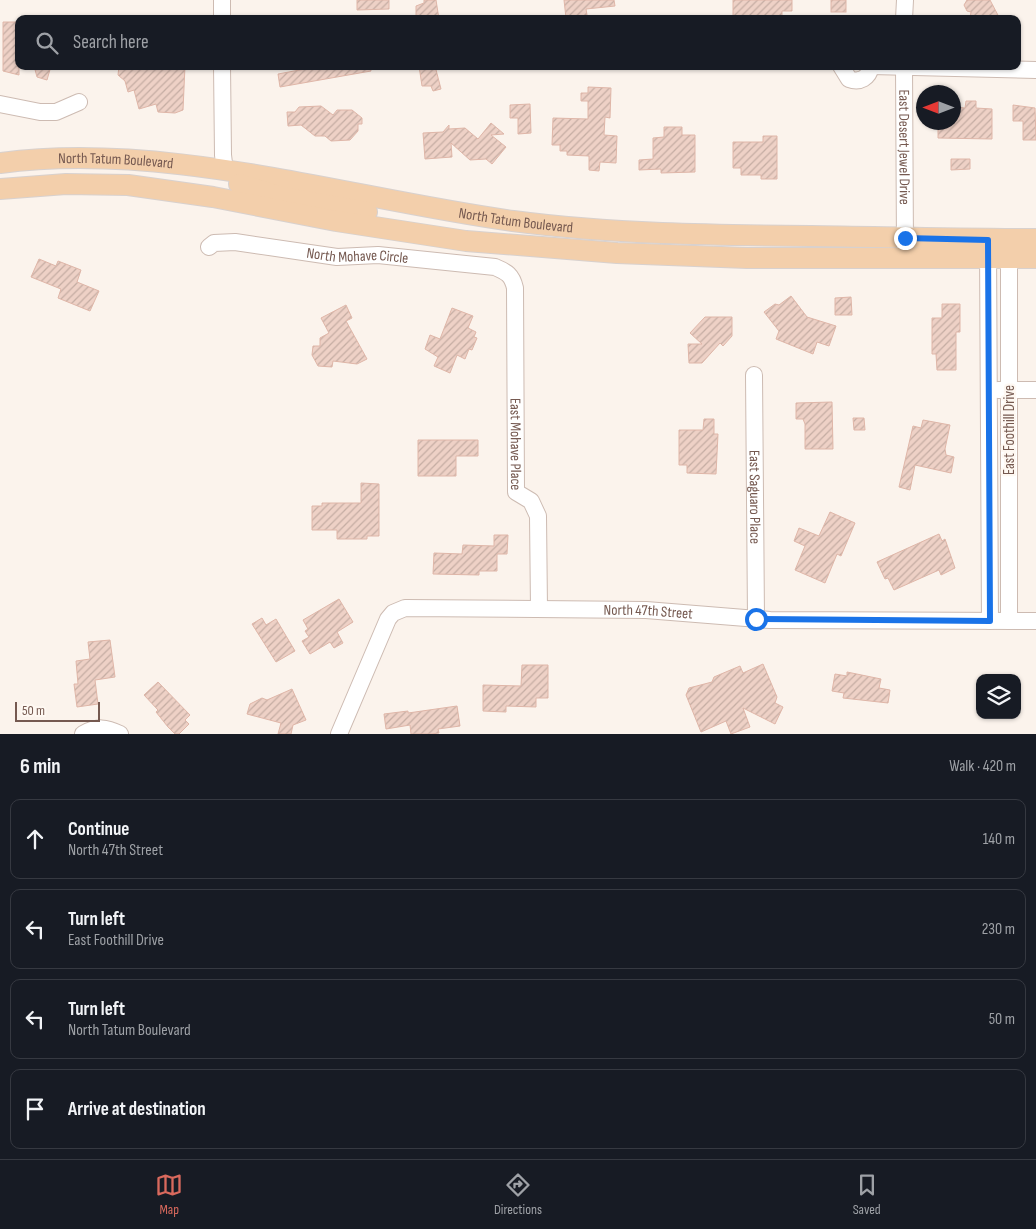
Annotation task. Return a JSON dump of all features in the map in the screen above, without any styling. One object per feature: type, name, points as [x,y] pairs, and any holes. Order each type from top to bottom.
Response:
[{"type":"main road","name":"North Tatum Boulevard","points":[[0,163],[34,159],[127,159],[225,171],[439,210],[516,221],[622,231],[905,238],[988,249]]},
{"type":"main road","points":[[225,171],[232,180],[250,189],[282,197],[434,224],[466,241]]},
{"type":"main road","name":"North Tatum Boulevard","points":[[0,189],[66,184],[136,186],[213,197],[336,221],[466,241],[686,257],[906,259],[988,249],[1009,249],[1036,240]]},
{"type":"main road","name":"North Tatum Boulevard","points":[[1009,249],[1036,258]]},
{"type":"street","points":[[222,0],[222,15]]},
{"type":"street","points":[[904,0],[904,15]]},
{"type":"street","points":[[222,70],[223,155],[225,171]]},
{"type":"street","points":[[843,70],[845,76],[849,79],[859,81],[868,76],[870,70]]},
{"type":"street","name":"East Desert Jewel Drive","points":[[904,70],[906,259]]},
{"type":"street","points":[[1021,70],[1036,70]]},
{"type":"street","points":[[0,104],[40,112],[56,112],[79,102]]},
{"type":"street","name":"North Mohave Circle","points":[[208,248],[214,243],[235,242],[336,257],[386,256],[495,267],[507,272]]},
{"type":"street","name":"East Foothill Drive","points":[[988,249],[990,621]]},
{"type":"street","name":"East Foothill Drive","points":[[1009,249],[1009,621]]},
{"type":"street","name":"East Mohave Place","points":[[507,272],[513,280],[515,288],[516,492],[531,501],[538,516],[539,609]]},
{"type":"street","name":"East Saguaro Place","points":[[754,375],[756,619]]},
{"type":"street","points":[[988,390],[1036,390]]},
{"type":"street","name":"North 47th Street","points":[[339,734],[388,619],[393,612],[405,608],[676,612],[756,619],[1036,621]]},
{"type":"street","points":[[83,734],[92,729],[107,728],[120,734]]},
{"type":"building","points":[[357,0],[389,0],[389,9],[357,10]]},
{"type":"building","points":[[424,0],[436,0],[438,15],[416,15],[416,6],[424,3]]},
{"type":"building","points":[[564,0],[614,0],[615,6],[586,9],[587,15],[566,15]]},
{"type":"building","points":[[733,0],[792,0],[792,11],[782,11],[782,15],[733,15]]},
{"type":"building","points":[[831,0],[846,0],[846,12],[831,12]]},
{"type":"building","points":[[967,0],[990,0],[998,15],[971,15],[971,12],[967,11],[964,5]]},
{"type":"building","points":[[3,22],[15,22],[15,70],[19,70],[19,75],[3,71]]},
{"type":"building","points":[[35,70],[50,70],[47,80],[37,77]]},
{"type":"building","points":[[119,70],[185,70],[183,110],[175,113],[158,112],[156,104],[139,109],[134,90],[128,92],[125,81],[118,75]]},
{"type":"building","points":[[300,70],[371,71],[280,87],[278,74]]},
{"type":"building","points":[[420,70],[436,70],[441,89],[433,91],[431,86],[422,86]]},
{"type":"building","points":[[588,87],[611,88],[610,118],[605,117],[604,135],[617,136],[616,163],[600,162],[599,171],[589,170],[589,156],[567,155],[567,151],[560,151],[560,145],[552,145],[553,118],[588,119],[588,101],[581,101],[581,93],[588,93]]},
{"type":"building","points":[[966,101],[976,101],[976,108],[992,109],[992,139],[938,138],[938,130],[961,130],[961,108],[965,108]]},
{"type":"building","points":[[530,104],[531,133],[518,134],[518,118],[510,118],[510,105]]},
{"type":"building","points":[[1013,105],[1035,108],[1036,140],[1023,140],[1023,121],[1013,121]]},
{"type":"building","points":[[321,106],[333,115],[337,110],[352,110],[362,118],[362,124],[358,124],[358,131],[350,140],[331,141],[325,136],[315,136],[301,125],[288,126],[287,112],[295,112],[299,107]]},
{"type":"building","points":[[491,123],[504,134],[491,135],[506,147],[492,164],[486,159],[470,160],[451,143],[452,157],[425,159],[423,133],[443,132],[449,125],[449,129],[465,128],[478,139]]},
{"type":"building","points":[[664,127],[682,127],[682,135],[695,135],[695,172],[661,173],[661,169],[639,170],[639,160],[653,159],[653,138],[664,137]]},
{"type":"building","points":[[763,136],[777,136],[777,179],[761,179],[761,175],[741,175],[741,168],[733,168],[733,142],[763,142]]},
{"type":"building","points":[[951,159],[970,159],[970,169],[951,170]]},
{"type":"building","points":[[39,259],[56,266],[58,261],[81,270],[77,282],[99,291],[90,311],[58,298],[61,289],[31,277]]},
{"type":"building","points":[[791,296],[807,317],[836,326],[829,346],[817,342],[813,354],[776,339],[779,331],[764,312],[775,304],[779,305]]},
{"type":"building","points":[[851,297],[852,315],[835,315],[835,298]]},
{"type":"building","points":[[942,304],[960,304],[960,332],[956,332],[956,370],[937,370],[936,354],[932,354],[932,318],[942,318]]},
{"type":"building","points":[[346,305],[352,318],[346,321],[367,359],[357,364],[333,361],[332,367],[318,366],[312,355],[313,346],[320,346],[320,338],[329,333],[321,318]]},
{"type":"building","points":[[452,308],[473,316],[468,328],[476,332],[474,337],[477,338],[472,350],[469,349],[465,359],[457,355],[450,373],[434,366],[438,357],[425,349],[430,335],[440,339]]},
{"type":"building","points":[[705,317],[732,317],[732,336],[723,346],[720,343],[702,363],[689,363],[688,344],[702,344],[690,333]]},
{"type":"building","points":[[832,402],[833,449],[805,449],[805,424],[803,419],[796,419],[796,403]]},
{"type":"building","points":[[853,418],[864,418],[865,430],[854,430]]},
{"type":"building","points":[[704,419],[714,419],[714,434],[718,434],[716,474],[687,473],[687,465],[679,465],[679,430],[703,430]]},
{"type":"building","points":[[923,420],[950,425],[945,449],[946,455],[954,457],[951,473],[915,465],[910,490],[899,487],[913,426],[921,428]]},
{"type":"building","points":[[418,440],[478,440],[478,456],[456,456],[456,476],[418,476]]},
{"type":"building","points":[[361,483],[379,484],[379,536],[367,536],[367,539],[337,539],[337,530],[312,530],[312,506],[322,506],[322,503],[361,503]]},
{"type":"building","points":[[830,512],[855,523],[841,556],[837,554],[825,583],[795,570],[805,546],[794,541],[799,528],[819,536]]},
{"type":"building","points":[[939,534],[942,541],[945,539],[955,568],[941,575],[939,570],[894,590],[888,578],[885,579],[877,562]]},
{"type":"building","points":[[494,535],[508,535],[507,554],[497,554],[497,571],[479,571],[479,575],[433,574],[434,553],[462,554],[463,545],[494,546]]},
{"type":"building","points":[[339,599],[353,622],[337,632],[343,643],[334,648],[330,642],[310,654],[302,641],[309,637],[305,631],[308,629],[303,620]]},
{"type":"building","points":[[262,618],[266,625],[276,619],[295,651],[276,662],[252,624]]},
{"type":"building","points":[[110,640],[115,677],[95,680],[98,704],[77,707],[74,684],[78,684],[76,661],[90,659],[88,642]]},
{"type":"building","points":[[763,664],[777,697],[775,703],[783,707],[775,724],[743,708],[750,727],[731,734],[726,721],[701,732],[686,695],[689,688],[712,682],[714,677],[740,666],[743,673]]},
{"type":"building","points":[[522,665],[548,665],[548,698],[536,698],[536,707],[506,706],[506,712],[483,711],[483,685],[521,686]]},
{"type":"building","points":[[847,672],[881,679],[879,688],[890,690],[888,703],[843,698],[844,693],[832,691],[835,674],[847,676]]},
{"type":"building","points":[[158,682],[190,715],[185,720],[189,724],[179,734],[175,734],[168,727],[156,712],[158,710],[144,695]]},
{"type":"building","points":[[292,689],[306,720],[293,725],[291,734],[278,734],[281,723],[247,714],[250,704],[262,698],[267,700]]},
{"type":"building","points":[[457,706],[460,726],[438,729],[439,733],[411,734],[410,725],[386,729],[384,714],[408,711],[408,713]]},
{"type":"route","points":[[756,619],[990,621],[988,240],[905,238]]}]
